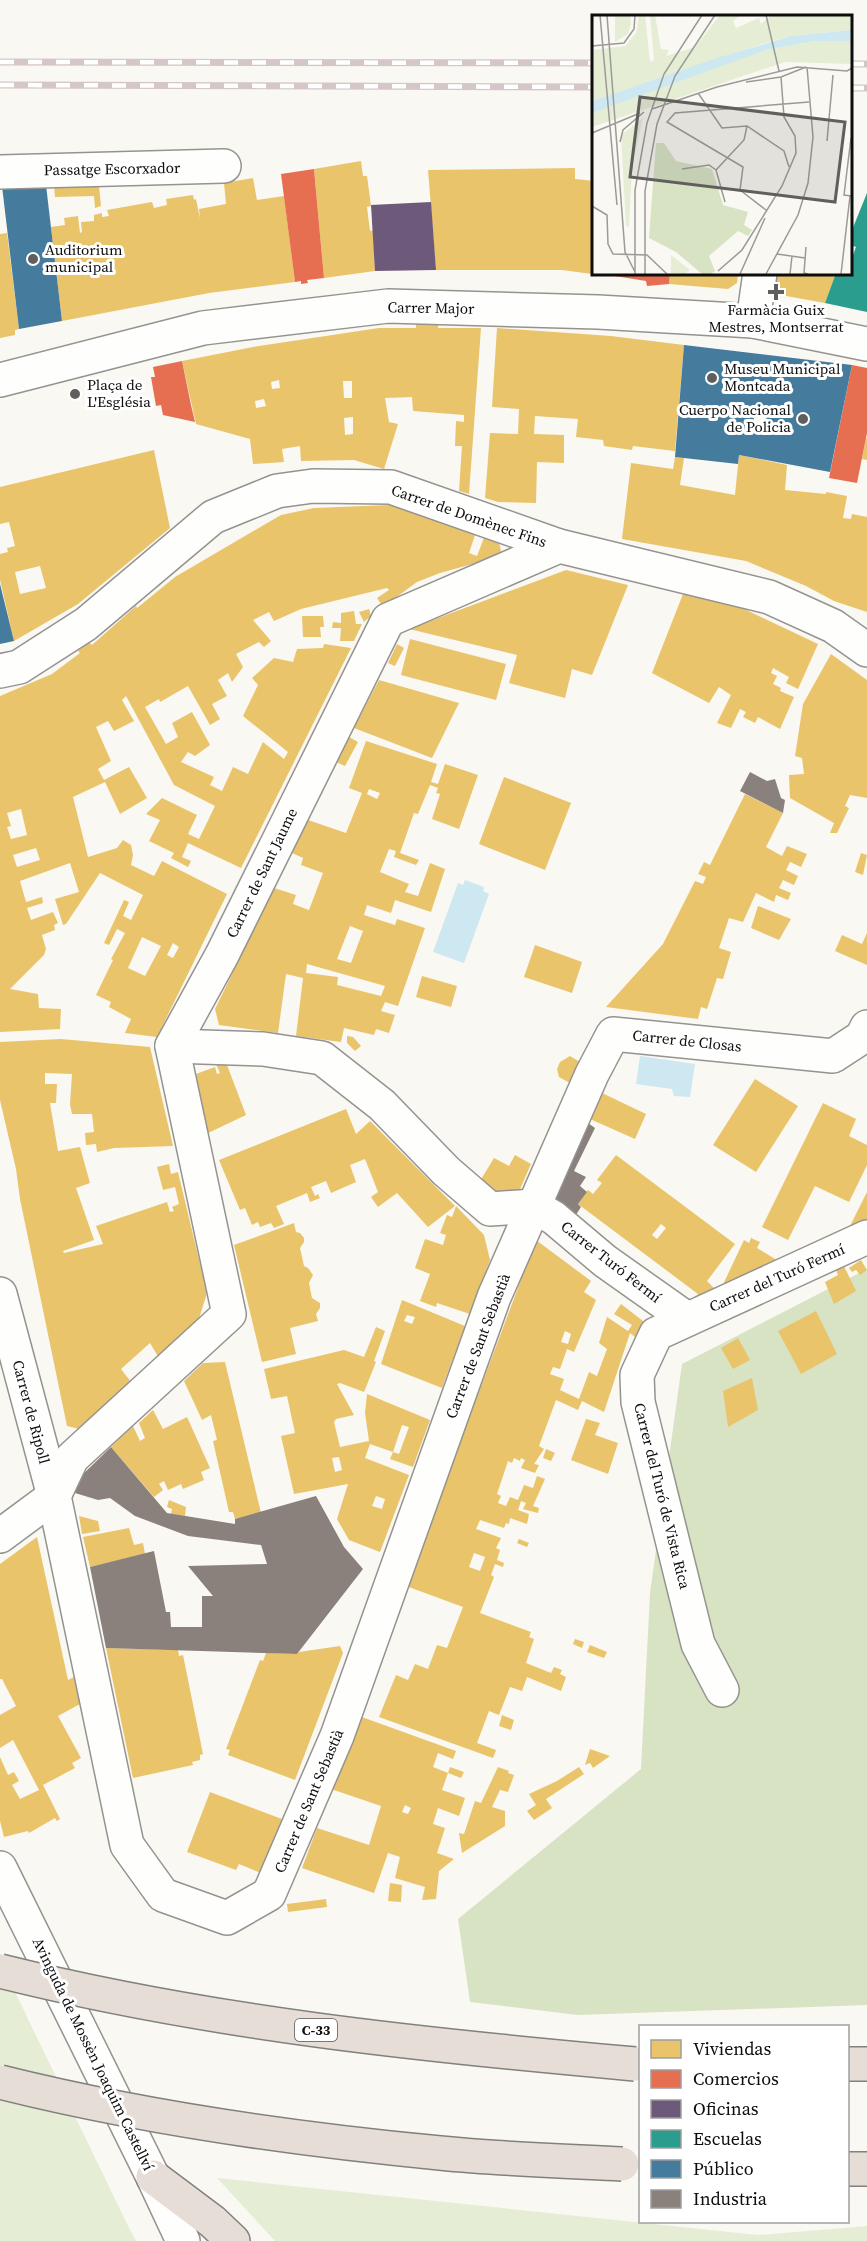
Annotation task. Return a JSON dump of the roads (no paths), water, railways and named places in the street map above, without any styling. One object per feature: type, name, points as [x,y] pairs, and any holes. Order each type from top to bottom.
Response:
[{"type":"highway","name":"C-33","points":[[0,1971],[72,1989],[271,2024],[452,2048],[638,2064]]},
{"type":"highway","points":[[849,2064],[867,2064]]},
{"type":"highway","points":[[0,2082],[65,2098],[264,2133],[442,2153],[631,2165]]},
{"type":"highway","points":[[849,2169],[867,2169]]},
{"type":"highway","points":[[153,2177],[213,2222],[233,2241]]},
{"type":"street","name":"Passatge Escorxador","points":[[0,172],[224,166]]},
{"type":"street","points":[[753,321],[760,274]]},
{"type":"street","name":"Carrer Major","points":[[0,380],[203,328],[388,306],[609,312],[753,321],[867,344]]},
{"type":"street","name":"Carrer de Domènec Fins","points":[[0,671],[19,667],[86,624],[213,518],[277,491],[313,486],[391,487],[559,546],[769,597],[833,626],[867,650]]},
{"type":"street","name":"Carrer de Sant Jaume","points":[[172,1046],[222,955],[388,620],[559,546]]},
{"type":"street","name":"Carrer de Closas","points":[[534,1206],[588,1084],[613,1034],[833,1056],[862,1037],[867,1027]]},
{"type":"street","points":[[0,1536],[54,1496],[72,1458],[228,1314],[172,1046],[263,1049],[322,1058],[382,1105],[446,1171],[490,1209],[534,1206]]},
{"type":"street","name":"Carrer Turó Fermí","points":[[534,1206],[554,1218],[605,1261],[687,1318]]},
{"type":"street","name":"Carrer de Sant Sebastià","points":[[54,1496],[127,1845],[163,1895],[227,1918],[269,1894],[337,1736],[494,1297],[534,1206]]},
{"type":"street","name":"Carrer del Turó Fermí","points":[[687,1318],[867,1237]]},
{"type":"street","name":"Carrer de Ripoll","points":[[0,1294],[54,1496]]},
{"type":"street","name":"Carrer del Turó de Vista Rica","points":[[687,1318],[657,1334],[637,1375],[638,1402],[698,1644],[722,1690]]},
{"type":"street","name":"Avinguda de Mossèn Joaquim Castellví","points":[[0,1868],[183,2241]]},
{"type":"water","points":[[465,880],[484,887],[483,891],[489,894],[464,963],[433,952],[458,883],[463,885]]},
{"type":"water","points":[[640,1056],[695,1064],[690,1097],[674,1096],[672,1089],[636,1084]]},
{"type":"railway","points":[[0,62],[592,63]]},
{"type":"railway","points":[[852,64],[867,64]]},
{"type":"railway","points":[[0,85],[592,87]]},
{"type":"railway","points":[[852,88],[867,88]]},
{"type":"place","name":"Auditorium municipal","points":[[33,259]]},
{"type":"place","name":"Farmàcia Guix Mestres, Montserrat","points":[[776,292]]},
{"type":"place","name":"Museu Municipal Montcada","points":[[712,378]]},
{"type":"place","name":"Plaça de L'Església","points":[[75,394]]},
{"type":"place","name":"Cuerpo Nacional de Policia","points":[[803,419]]}]
